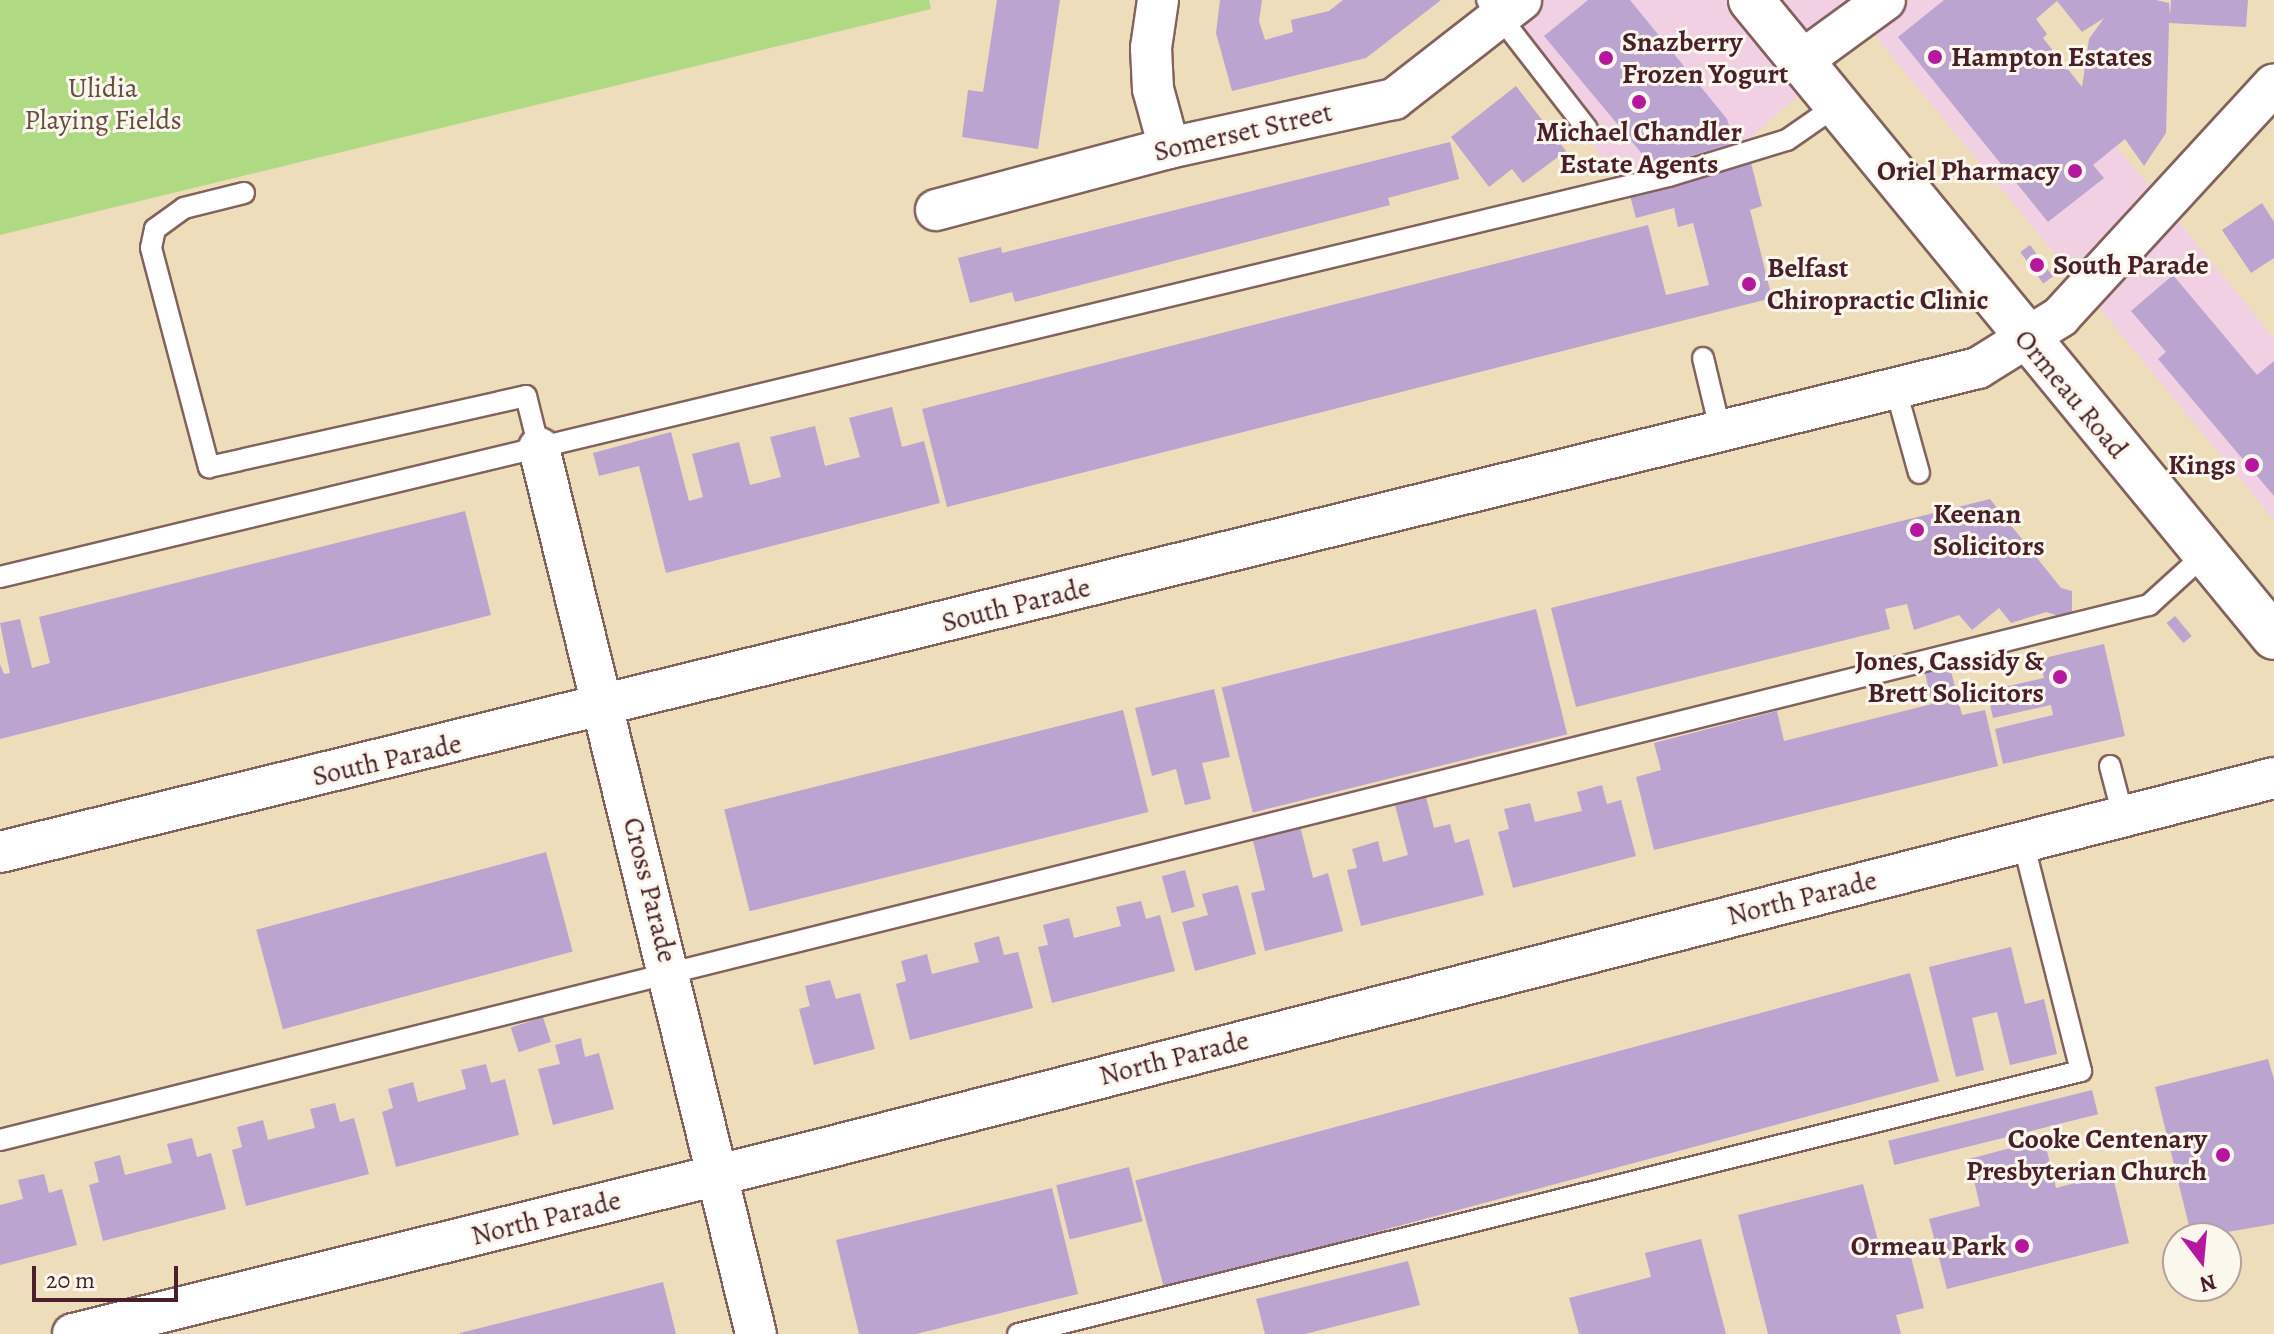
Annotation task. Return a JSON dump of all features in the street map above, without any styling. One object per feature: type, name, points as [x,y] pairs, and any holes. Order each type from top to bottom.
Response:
[{"type":"main road","name":"Ormeau Road","points":[[1751,0],[2026,340],[2274,637]]},
{"type":"street","points":[[1158,0],[1151,48],[1153,89],[1169,148]]},
{"type":"street","points":[[1800,62],[1885,0]]},
{"type":"street","name":"Somerset Street","points":[[936,210],[1169,148],[1394,99],[1503,6]]},
{"type":"street","name":"South Parade","points":[[0,852],[604,708],[1978,368],[2026,340],[2080,297],[2274,84]]},
{"type":"street","name":"Cross Parade","points":[[539,448],[756,1334]]},
{"type":"street","name":"North Parade","points":[[73,1334],[718,1175],[2274,778]]},
{"type":"lane","points":[[1503,6],[1587,129]]},
{"type":"lane","points":[[0,577],[1669,176],[1787,140],[1836,106]]},
{"type":"lane","points":[[244,193],[184,208],[155,229],[151,248],[209,467],[526,396],[539,448]]},
{"type":"lane","points":[[1703,358],[1721,433]]},
{"type":"lane","points":[[1896,390],[1919,473]]},
{"type":"lane","points":[[0,1140],[2149,605],[2205,554]]},
{"type":"lane","points":[[2110,766],[2123,816]]},
{"type":"lane","points":[[1018,1334],[2081,1071],[2023,842]]},
{"type":"shaded area","points":[[1487,0],[1997,0],[2274,338],[2274,520],[1871,31],[1739,148],[1617,178]]},
{"type":"green space","name":"Ulidia Playing Fields","points":[[0,0],[929,0],[931,9],[0,235]]},
{"type":"building","points":[[997,0],[1060,0],[1038,149],[962,137],[968,90],[983,92]]},
{"type":"building","points":[[1220,0],[1262,0],[1259,21],[1265,40],[1293,32],[1291,20],[1329,11],[1343,0],[1441,0],[1366,58],[1232,91],[1216,33]]},
{"type":"building","points":[[1588,0],[1630,0],[1727,119],[1734,143],[1653,167],[1544,36]]},
{"type":"building","points":[[1944,0],[2156,0],[2169,3],[2170,16],[2171,0],[2248,0],[2246,27],[2169,23],[2166,133],[2144,166],[2125,139],[2093,165],[2104,178],[2048,222],[1898,37]],"holes":[[[2057,1],[2082,32],[2104,18],[2089,39],[2082,87],[2043,38],[2047,34],[2036,19]]]},
{"type":"building","points":[[1516,86],[1566,151],[1523,183],[1512,169],[1489,187],[1451,137]]},
{"type":"building","points":[[1450,142],[1459,179],[1388,198],[1390,205],[1015,302],[1012,292],[970,303],[958,258],[1001,247],[1002,253]]},
{"type":"building","points":[[1751,163],[1762,206],[1750,210],[1772,298],[947,507],[922,409],[1648,225],[1666,295],[1709,285],[1693,223],[1678,227],[1674,208],[1636,218],[1629,192]]},
{"type":"building","points":[[2262,203],[2274,222],[2274,258],[2251,273],[2222,230]]},
{"type":"building","name":"South Parade","points":[[2030,245],[2053,277],[2043,284],[2020,252]]},
{"type":"building","points":[[2173,275],[2257,375],[2274,361],[2274,496],[2158,359],[2166,352],[2131,311]]},
{"type":"building","points":[[892,407],[902,447],[924,441],[940,503],[666,573],[639,466],[599,476],[593,453],[671,432],[689,501],[703,497],[692,454],[739,442],[750,485],[781,477],[770,437],[815,426],[825,466],[860,457],[849,418]]},
{"type":"building","points":[[1990,499],[2061,588],[2072,591],[2072,612],[2059,616],[2046,612],[2011,623],[1999,608],[1972,630],[1959,615],[1914,630],[1907,604],[1885,609],[1890,629],[1576,707],[1551,608]]},
{"type":"building","points":[[465,511],[491,615],[0,739],[0,664],[4,674],[10,673],[0,623],[20,619],[32,668],[50,663],[39,617]]},
{"type":"building","points":[[1536,609],[1567,734],[1253,813],[1222,687]]},
{"type":"building","points":[[2175,616],[2192,636],[2183,643],[2167,623]]},
{"type":"building","points":[[2104,644],[2125,736],[2003,764],[1995,729],[2053,715],[2051,705],[1993,718],[1987,691],[2044,678],[2040,659]]},
{"type":"building","points":[[1950,667],[1962,715],[1985,710],[1998,766],[1654,850],[1636,777],[1661,770],[1654,743],[1777,711],[1784,741],[1932,704],[1925,673]]},
{"type":"building","points":[[1214,689],[1230,757],[1202,763],[1211,799],[1185,805],[1176,769],[1152,776],[1135,708]]},
{"type":"building","points":[[1123,710],[1148,812],[750,911],[724,809]]},
{"type":"building","points":[[1602,785],[1607,804],[1621,800],[1636,856],[1513,888],[1498,832],[1509,829],[1504,809],[1530,803],[1535,822],[1582,811],[1577,792]]},
{"type":"building","points":[[1426,797],[1434,828],[1450,824],[1455,843],[1469,839],[1484,895],[1361,926],[1347,870],[1357,868],[1352,849],[1378,841],[1383,862],[1408,855],[1395,805]]},
{"type":"building","points":[[1300,826],[1313,878],[1328,873],[1343,931],[1265,951],[1251,893],[1265,890],[1252,837]]},
{"type":"building","points":[[546,852],[573,951],[283,1029],[256,930]]},
{"type":"building","points":[[1185,870],[1195,907],[1172,913],[1162,876]]},
{"type":"building","points":[[1238,885],[1256,954],[1195,971],[1182,922],[1208,915],[1202,894]]},
{"type":"building","points":[[1141,901],[1146,919],[1160,915],[1175,971],[1052,1003],[1038,947],[1048,945],[1043,925],[1069,918],[1074,938],[1121,926],[1116,907]]},
{"type":"building","points":[[999,936],[1004,955],[1018,952],[1033,1008],[910,1040],[896,984],[906,981],[901,961],[927,954],[932,974],[979,962],[974,943]]},
{"type":"building","points":[[2011,947],[2025,1004],[2044,999],[2057,1054],[2010,1065],[1997,1012],[1972,1018],[1984,1070],[1956,1077],[1929,967]]},
{"type":"building","points":[[1910,973],[1939,1081],[1164,1289],[1135,1181]]},
{"type":"building","points":[[830,980],[836,999],[860,993],[875,1049],[814,1065],[799,1009],[810,1006],[805,986]]},
{"type":"building","points":[[543,1017],[551,1042],[519,1052],[511,1028]]},
{"type":"building","points":[[581,1038],[585,1057],[599,1053],[614,1109],[553,1125],[538,1069],[560,1064],[555,1045]]},
{"type":"building","name":"Cooke Centenary Presbyterian Church","points":[[2268,1059],[2274,1079],[2274,1224],[2242,1229],[2242,1222],[2188,1222],[2155,1087]]},
{"type":"building","points":[[486,1064],[491,1083],[505,1079],[519,1135],[396,1167],[382,1112],[393,1108],[388,1089],[413,1082],[418,1102],[466,1089],[461,1070]]},
{"type":"building","points":[[2092,1090],[2098,1114],[1894,1165],[1888,1141]]},
{"type":"building","points":[[335,1103],[340,1122],[354,1118],[369,1174],[246,1206],[232,1150],[242,1147],[237,1127],[263,1120],[268,1140],[315,1128],[310,1109]]},
{"type":"building","points":[[192,1138],[197,1157],[211,1153],[226,1209],[103,1241],[89,1185],[99,1182],[94,1162],[120,1155],[125,1175],[172,1163],[167,1144]]},
{"type":"building","points":[[2044,1139],[2056,1188],[2112,1173],[2129,1243],[1947,1289],[1929,1219],[1980,1206],[1969,1159]]},
{"type":"building","points":[[1129,1167],[1143,1221],[1070,1239],[1056,1185]]},
{"type":"building","points":[[44,1174],[49,1193],[62,1189],[77,1245],[0,1265],[0,1205],[23,1199],[18,1180]]},
{"type":"building","points":[[1863,1184],[1882,1256],[1909,1249],[1924,1308],[1896,1315],[1901,1334],[1768,1334],[1738,1215]]},
{"type":"building","points":[[1052,1188],[1078,1294],[916,1334],[859,1334],[836,1240]]},
{"type":"building","points":[[1701,1239],[1726,1334],[1579,1334],[1569,1298],[1651,1277],[1645,1253]]},
{"type":"building","points":[[1408,1261],[1420,1305],[1305,1334],[1265,1334],[1256,1299]]},
{"type":"building","points":[[663,1282],[676,1334],[460,1334],[460,1333]]},
{"type":"place","name":"Hampton Estates","points":[[1935,57]]},
{"type":"place","name":"Snazberry Frozen Yogurt","points":[[1606,58]]},
{"type":"place","name":"Michael Chandler Estate Agents","points":[[1639,102]]},
{"type":"place","name":"Oriel Pharmacy","points":[[2075,171]]},
{"type":"place","name":"South Parade","points":[[2037,265]]},
{"type":"place","name":"Belfast Chiropractic Clinic","points":[[1749,284]]},
{"type":"place","name":"Kings","points":[[2252,465]]},
{"type":"place","name":"Keenan Solicitors","points":[[1917,530]]},
{"type":"place","name":"Jones, Cassidy & Brett Solicitors","points":[[2060,677]]},
{"type":"place","name":"Cooke Centenary Presbyterian Church","points":[[2223,1155]]},
{"type":"place","name":"Ormeau Park","points":[[2022,1246]]}]
